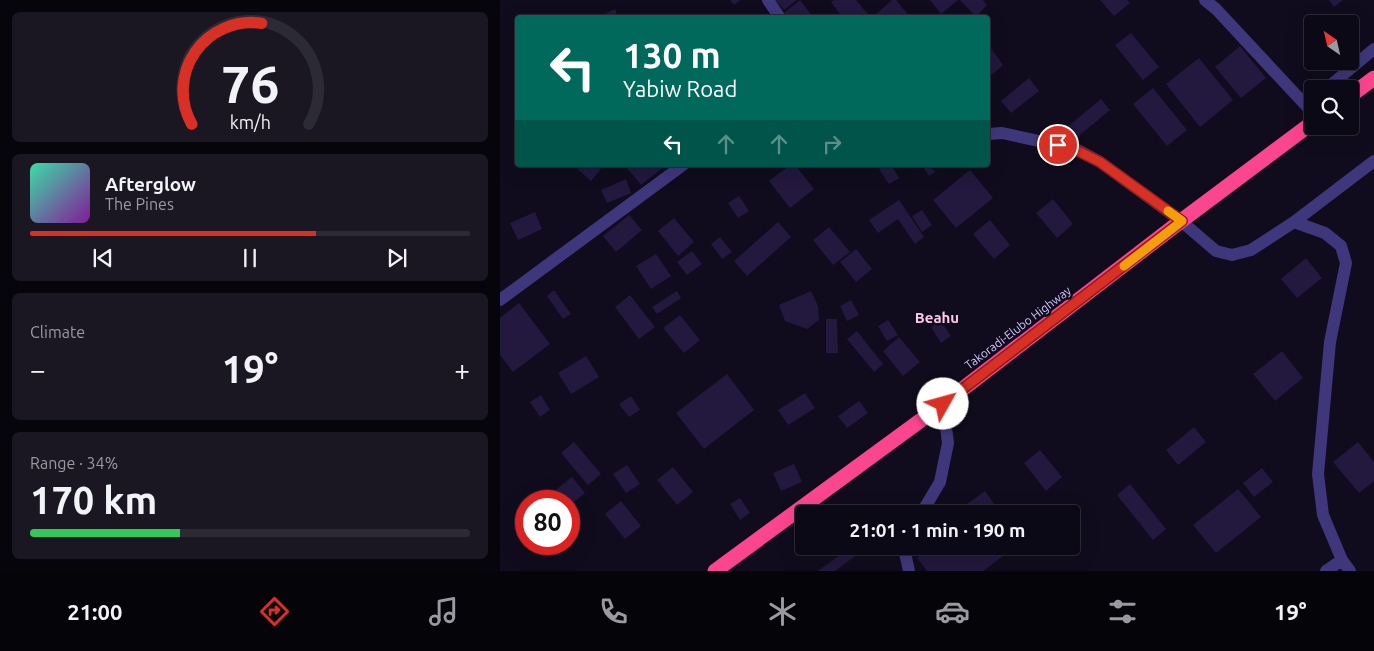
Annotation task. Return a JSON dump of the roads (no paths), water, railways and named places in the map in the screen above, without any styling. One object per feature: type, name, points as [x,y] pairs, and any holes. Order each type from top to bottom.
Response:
[{"type":"highway","points":[[1359,89],[1374,78]]},
{"type":"highway","name":"Takoradi-Elubo Highway","points":[[715,571],[943,404],[1304,129]]},
{"type":"street","points":[[768,0],[778,15]]},
{"type":"street","points":[[1205,0],[1304,99]]},
{"type":"street","points":[[1337,80],[1374,49]]},
{"type":"street","points":[[990,134],[1002,133],[1076,150],[1100,162],[1182,221],[1216,251],[1232,256],[1251,250],[1294,222],[1374,161]]},
{"type":"street","points":[[500,300],[680,167]]},
{"type":"street","points":[[1294,222],[1325,233],[1341,246],[1346,263],[1330,342],[1318,474],[1323,515],[1342,560],[1350,571]]},
{"type":"street","points":[[926,505],[940,482],[948,443],[943,404]]},
{"type":"street","points":[[905,555],[909,571]]},
{"type":"street","points":[[1326,571],[1342,560]]},
{"type":"district","name":"Beahu","points":[[937,318]]}]
